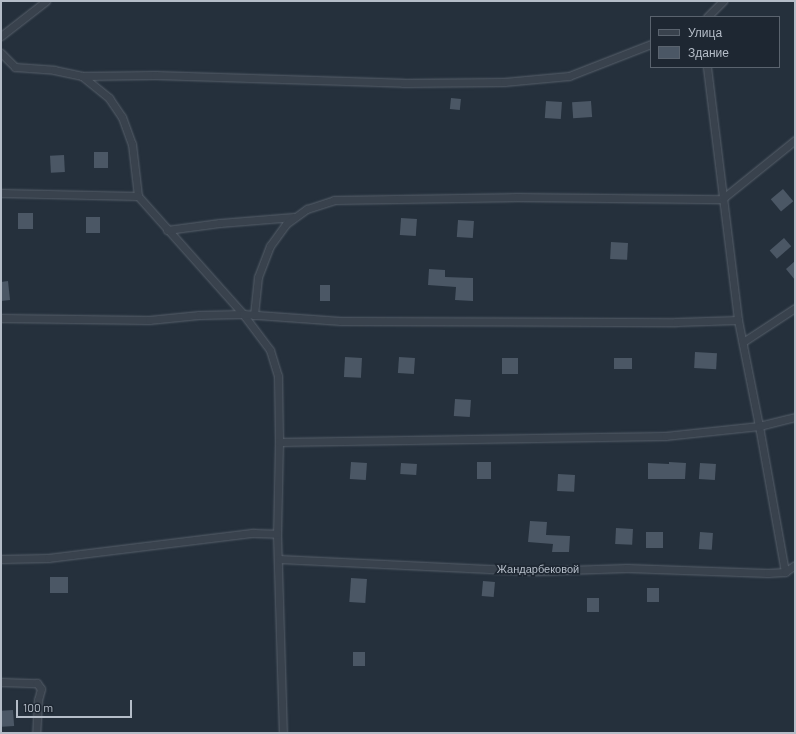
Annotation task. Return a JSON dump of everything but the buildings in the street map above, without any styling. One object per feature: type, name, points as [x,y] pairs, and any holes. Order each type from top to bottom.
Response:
[{"type":"street","points":[[1,36],[46,1]]},
{"type":"street","points":[[708,16],[723,1]]},
{"type":"street","points":[[1,53],[15,67],[54,70],[82,76],[155,75],[403,83],[504,82],[569,76],[650,44]]},
{"type":"street","points":[[707,68],[738,320],[759,426],[785,572],[795,565]]},
{"type":"street","points":[[82,76],[109,98],[122,117],[132,144],[138,196],[243,314],[270,350],[278,376],[279,442],[277,534],[279,559],[283,733]]},
{"type":"street","points":[[254,314],[258,277],[270,246],[286,224],[294,217],[307,209],[334,200],[511,197],[722,199],[795,140]]},
{"type":"street","points":[[1,193],[138,196]]},
{"type":"street","points":[[167,230],[220,223],[294,217]]},
{"type":"street","points":[[743,342],[795,308]]},
{"type":"street","points":[[1,318],[148,320],[199,315],[254,314],[341,321],[676,322],[738,320]]},
{"type":"street","points":[[279,442],[665,436],[759,426],[795,418]]},
{"type":"street","points":[[1,559],[48,558],[253,533],[277,534]]},
{"type":"street","name":"Жандарбековой","points":[[279,559],[537,571],[627,568],[785,572]]},
{"type":"street","points":[[1,682],[37,683],[42,689],[38,700],[36,733]]}]
